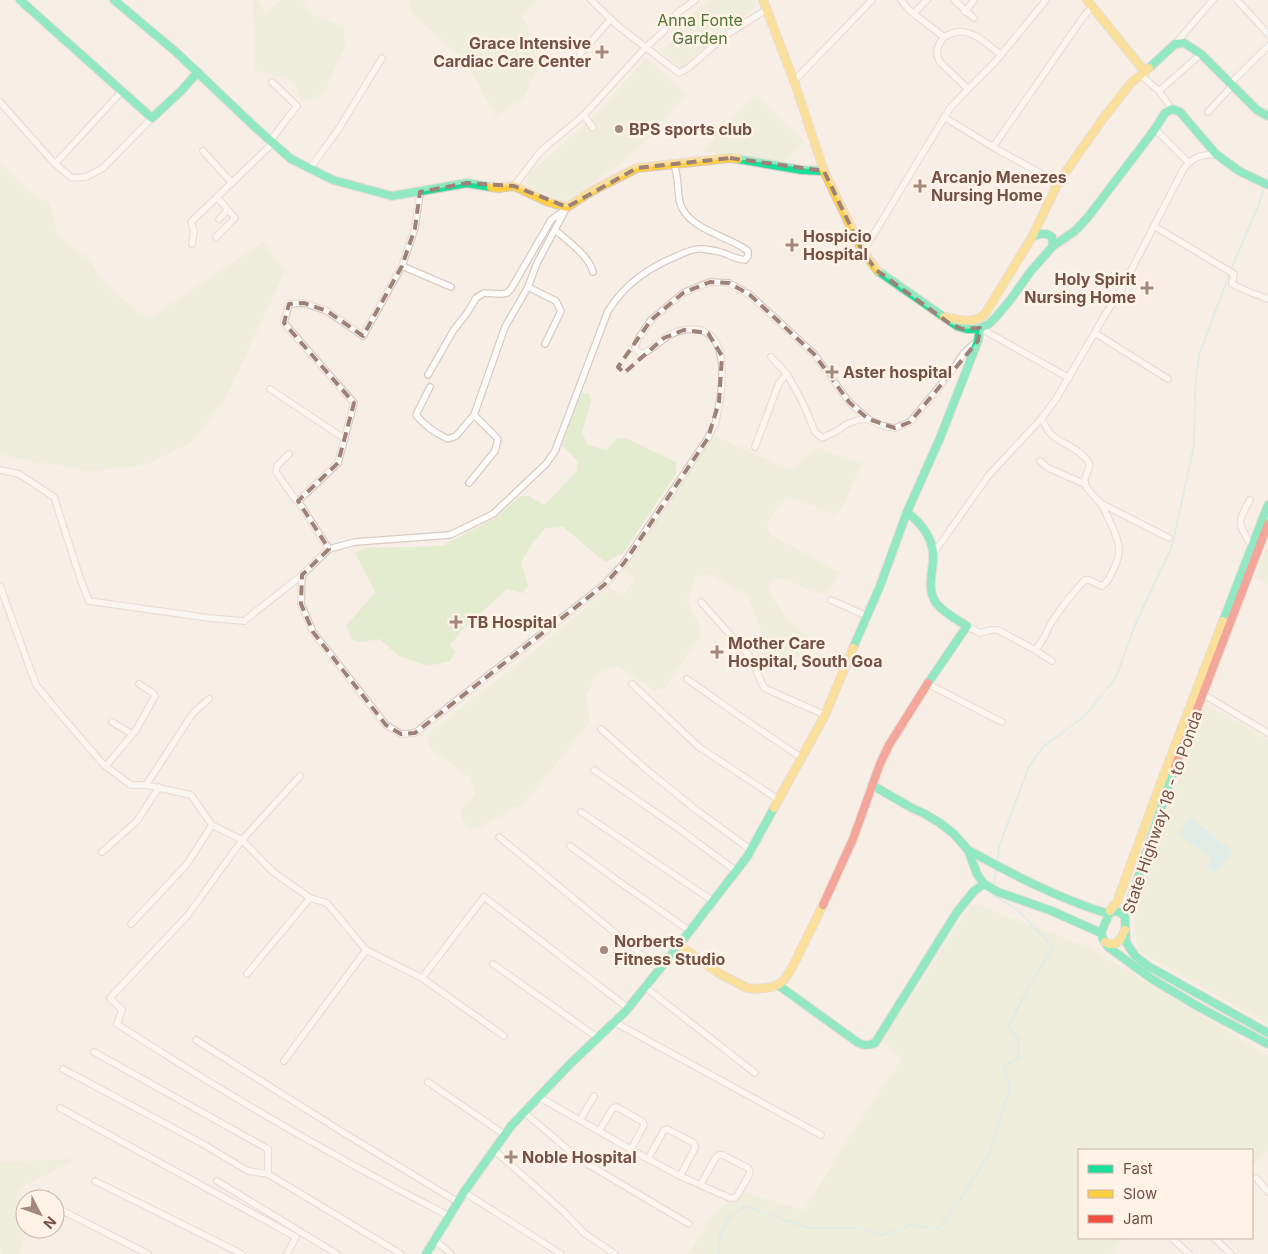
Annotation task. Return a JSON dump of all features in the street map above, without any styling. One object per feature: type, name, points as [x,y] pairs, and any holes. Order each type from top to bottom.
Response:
[{"type":"main road","points":[[20,0],[152,118],[198,72]]},
{"type":"main road","points":[[763,0],[794,81],[824,171],[863,252],[876,270],[944,317],[949,323],[962,329],[974,330],[983,327],[993,320],[1053,246],[1076,231],[1155,129],[1165,113],[1172,109],[1180,112],[1216,154],[1239,171],[1268,185]]},
{"type":"main road","points":[[117,1],[176,52],[291,159],[333,180],[392,196],[467,183],[499,188],[514,186],[548,202],[567,208],[592,192],[638,168],[730,158],[802,170],[824,171]]},
{"type":"main road","points":[[1090,3],[1145,75]]},
{"type":"main road","points":[[944,317],[973,322],[985,314],[1032,237],[1058,184],[1102,120],[1131,83],[1145,75],[1175,44],[1184,43],[1201,54],[1257,110],[1268,116]]},
{"type":"main road","points":[[1032,237],[1042,232],[1053,239],[1053,246]]},
{"type":"main road","points":[[426,1254],[464,1192],[511,1126],[571,1063],[628,1008],[747,857],[825,715],[880,586],[906,512],[940,438],[978,341],[980,328]]},
{"type":"main road","name":"State Highway 18 - to Ponda","points":[[1268,504],[1200,692],[1125,916],[1126,942],[1135,956],[1148,966],[1268,1033]]},
{"type":"main road","points":[[679,945],[736,984],[755,990],[778,985],[792,968],[853,839],[880,764],[889,745],[967,626],[940,607],[934,600],[930,590],[933,546],[926,531],[915,518],[906,512]]},
{"type":"main road","name":"State Highway 18 - to Ponda","points":[[1109,912],[1117,902],[1160,785],[1268,524]]},
{"type":"main road","points":[[872,785],[940,823],[954,834],[968,850],[977,874],[987,886],[998,892],[1052,911],[1101,933]]},
{"type":"main road","points":[[968,850],[1062,898],[1097,911],[1120,912],[1125,916]]},
{"type":"main road","points":[[778,985],[857,1042],[864,1046],[869,1046],[875,1043],[957,912],[974,891],[987,886]]},
{"type":"main road","points":[[1109,912],[1101,933],[1102,939],[1108,947],[1152,979],[1197,1006],[1268,1044]]},
{"type":"main road","points":[[1105,942],[1112,945],[1116,944],[1125,930]]},
{"type":"street","points":[[591,0],[618,26],[678,73],[687,69],[726,35],[766,10]]},
{"type":"street","points":[[514,186],[541,151],[584,115],[646,47],[663,32],[676,14],[695,0]]},
{"type":"street","points":[[794,81],[872,0]]},
{"type":"street","points":[[900,0],[909,10],[944,37]]},
{"type":"street","points":[[914,13],[927,0]]},
{"type":"street","points":[[954,0],[965,12],[974,18]]},
{"type":"street","points":[[965,12],[974,0]]},
{"type":"street","points":[[863,252],[950,108],[1001,56],[1046,0]]},
{"type":"street","points":[[1175,44],[1213,0]]},
{"type":"street","points":[[1238,0],[1268,34]]},
{"type":"street","points":[[993,147],[1079,23],[1090,3]]},
{"type":"street","points":[[580,54],[610,19]]},
{"type":"street","points":[[968,89],[938,59],[937,49],[944,37],[955,32],[967,33],[981,40],[1001,56]]},
{"type":"street","points":[[1208,112],[1268,46]]},
{"type":"street","points":[[1160,91],[1201,54]]},
{"type":"street","points":[[310,168],[338,130],[382,58]]},
{"type":"street","points":[[1145,75],[1160,91],[1172,109]]},
{"type":"street","points":[[192,244],[194,231],[191,222],[271,142],[297,106],[272,82]]},
{"type":"street","points":[[54,164],[122,91]]},
{"type":"street","points":[[0,102],[54,164],[72,178],[86,177],[103,168],[152,118]]},
{"type":"street","points":[[584,115],[593,128]]},
{"type":"street","points":[[944,117],[1058,184]]},
{"type":"street","points":[[1155,129],[1189,163]]},
{"type":"street","points":[[203,151],[232,183]]},
{"type":"street","points":[[933,554],[989,475],[1042,418],[1056,399],[1121,290],[1184,168],[1198,156],[1216,154]]},
{"type":"street","points":[[0,470],[19,474],[54,497],[81,582],[89,601],[209,618],[244,620],[302,575],[328,549],[355,542],[450,535],[493,514],[546,464],[555,450],[608,311],[616,299],[630,285],[645,272],[686,252],[700,249],[715,250],[738,260],[744,260],[748,256],[748,251],[744,248],[693,222],[680,204],[677,174],[674,165]]},
{"type":"street","points":[[298,501],[338,462],[354,403],[284,323],[289,304],[304,303],[326,311],[363,336],[402,266],[415,228],[420,192]]},
{"type":"street","points":[[216,237],[235,218],[217,197]]},
{"type":"street","points":[[430,387],[416,415],[444,437],[448,439],[456,436],[474,415],[505,327],[528,287],[537,263],[567,208]]},
{"type":"street","points":[[428,375],[453,331],[476,298],[484,293],[506,294],[511,289],[552,220],[567,208]]},
{"type":"street","points":[[219,219],[228,210]]},
{"type":"street","points":[[1154,226],[1234,274],[1232,284],[1268,299]]},
{"type":"street","points":[[555,230],[588,261],[592,272]]},
{"type":"street","points":[[402,266],[451,287]]},
{"type":"street","points":[[302,575],[302,604],[313,632],[386,725],[401,734],[415,733],[604,585],[624,563],[708,438],[715,423],[723,377],[722,356],[716,341],[708,333],[696,329],[684,330],[664,338],[648,351],[641,354],[635,348],[638,339],[651,320],[682,293],[710,282],[729,283],[750,295],[814,354],[849,402],[868,419],[883,426],[895,428],[910,422],[964,353],[978,341]]},
{"type":"street","points":[[528,287],[556,301],[561,311],[545,344]]},
{"type":"street","points":[[980,328],[1069,378]]},
{"type":"street","points":[[1095,333],[1168,379]]},
{"type":"street","points":[[770,357],[787,374],[803,403],[815,432],[822,438],[847,424],[868,419]]},
{"type":"street","points":[[755,447],[779,383],[787,374]]},
{"type":"street","points":[[270,389],[345,439]]},
{"type":"street","points":[[469,483],[495,451],[498,439],[474,415]]},
{"type":"street","points":[[1042,418],[1045,428],[1052,435],[1075,449],[1088,460],[1090,464],[1085,484]]},
{"type":"street","points":[[290,454],[277,466],[276,472],[298,501],[328,549]]},
{"type":"street","points":[[1035,650],[1044,639],[1061,608],[1085,580],[1102,586],[1107,582],[1118,558],[1119,547],[1100,503],[1085,484],[1048,468],[1040,461]]},
{"type":"street","points":[[1250,500],[1240,518],[1241,528],[1252,546]]},
{"type":"street","points":[[1100,503],[1169,538]]},
{"type":"street","points":[[0,586],[36,685],[106,766],[131,785],[146,785],[191,795],[212,825],[242,840],[272,871],[310,898],[327,903],[366,950],[422,978],[504,1036]]},
{"type":"street","points":[[831,600],[867,616]]},
{"type":"street","points":[[701,602],[750,657],[764,688],[825,715]]},
{"type":"street","points":[[967,626],[980,633],[998,630],[1052,661]]},
{"type":"street","points":[[687,679],[802,758]]},
{"type":"street","points":[[106,766],[136,730],[155,696],[154,692],[139,684]]},
{"type":"street","points":[[632,684],[699,747],[779,800]]},
{"type":"street","points":[[928,684],[1002,722]]},
{"type":"street","points":[[1200,692],[1268,733]]},
{"type":"street","points":[[146,785],[193,713],[209,699]]},
{"type":"street","points":[[112,722],[132,734]]},
{"type":"street","points":[[601,729],[695,809],[751,850]]},
{"type":"street","points":[[594,770],[736,871]]},
{"type":"street","points":[[300,776],[242,840],[188,915],[110,998],[122,1010],[117,1024],[159,1052],[266,1115],[386,1183],[449,1216]]},
{"type":"street","points":[[102,852],[137,820],[159,788]]},
{"type":"street","points":[[581,812],[713,900]]},
{"type":"street","points":[[131,924],[188,864],[212,825]]},
{"type":"street","points":[[499,837],[659,969]]},
{"type":"street","points":[[570,846],[690,930]]},
{"type":"street","points":[[422,978],[484,897],[628,1008]]},
{"type":"street","points":[[247,974],[310,898]]},
{"type":"street","points":[[284,1061],[366,950]]},
{"type":"street","points":[[493,964],[598,1038]]},
{"type":"street","points":[[645,988],[755,1073]]},
{"type":"street","points":[[614,1022],[820,1136]]},
{"type":"street","points":[[196,1040],[458,1202]]},
{"type":"street","points":[[94,1052],[268,1150],[268,1174]]},
{"type":"street","points":[[63,1069],[248,1171],[268,1174],[401,1254]]},
{"type":"street","points":[[428,1082],[505,1135]]},
{"type":"street","points":[[580,1120],[594,1096]]},
{"type":"street","points":[[539,1097],[680,1176],[730,1198],[737,1196],[750,1171],[748,1168],[719,1155],[701,1184]]},
{"type":"street","points":[[599,1131],[613,1108],[617,1107],[643,1122],[644,1126],[631,1150]]},
{"type":"street","points":[[60,1108],[296,1237],[287,1254]]},
{"type":"street","points":[[524,1112],[580,1159],[689,1224]]},
{"type":"street","points":[[648,1159],[664,1130],[668,1128],[694,1143],[696,1148],[680,1176]]},
{"type":"street","points":[[494,1150],[584,1232],[615,1254]]},
{"type":"street","points":[[1256,1178],[1268,1192]]},
{"type":"street","points":[[95,1181],[242,1254]]},
{"type":"street","points":[[217,1181],[337,1254]]},
{"type":"street","points":[[464,1192],[561,1254]]},
{"type":"street","points":[[65,1211],[148,1254]]},
{"type":"street","points":[[1173,1239],[1189,1254]]},
{"type":"street","points":[[1215,1239],[1232,1254]]},
{"type":"street","points":[[434,1240],[452,1254]]},
{"type":"highlighted area","points":[[730,158],[824,171],[863,252],[876,270],[949,323],[962,329],[980,328],[978,341],[910,422],[895,428],[868,419],[849,402],[814,354],[750,295],[729,283],[710,282],[683,293],[651,320],[618,367],[624,373],[664,338],[684,330],[708,333],[722,356],[719,402],[708,438],[624,563],[604,585],[415,733],[401,734],[386,725],[313,632],[301,604],[302,575],[329,549],[298,501],[338,463],[354,403],[284,323],[289,304],[304,303],[327,311],[363,336],[402,266],[415,228],[420,192],[467,183],[514,186],[567,207],[637,168]]},
{"type":"green space","points":[[253,0],[258,0],[265,14],[280,0],[302,0],[310,13],[344,27],[345,47],[323,94],[302,102],[294,82],[255,70]]},
{"type":"green space","points":[[408,0],[538,0],[522,16],[543,56],[524,98],[496,117],[466,62],[411,13]]},
{"type":"green space","name":"Anna Fonte Garden","points":[[711,0],[756,0],[757,6],[697,53],[682,68],[662,52],[678,33],[686,18]]},
{"type":"green space","name":"BPS sports club","points":[[646,58],[686,94],[646,141],[619,165],[569,199],[563,201],[527,186],[526,181],[530,172],[595,116]]},
{"type":"green space","points":[[755,95],[805,142],[784,163],[702,151]]},
{"type":"green space","points":[[0,163],[29,191],[49,203],[57,234],[90,261],[101,279],[122,299],[149,319],[264,242],[285,271],[225,400],[192,442],[143,466],[88,471],[0,454]]},
{"type":"green space","points":[[581,393],[589,393],[591,401],[582,433],[588,445],[607,450],[616,438],[627,439],[676,462],[676,474],[623,553],[605,562],[563,527],[545,528],[531,545],[521,563],[528,586],[523,593],[507,589],[462,630],[450,645],[455,652],[450,661],[428,666],[399,656],[379,639],[363,642],[352,640],[346,626],[375,592],[355,553],[366,548],[442,546],[494,519],[520,496],[529,496],[544,505],[577,470],[577,461],[562,445]]},
{"type":"green space","points":[[715,436],[781,466],[794,468],[811,451],[819,448],[862,464],[842,508],[835,515],[789,497],[781,503],[767,524],[770,534],[839,572],[833,585],[824,596],[783,579],[774,578],[769,590],[786,619],[811,638],[816,647],[808,656],[791,657],[771,663],[760,662],[755,646],[762,634],[748,596],[709,573],[697,576],[687,600],[699,625],[701,636],[665,688],[655,691],[617,666],[598,673],[586,695],[590,721],[538,787],[521,806],[513,807],[501,816],[476,829],[466,827],[460,812],[475,794],[469,777],[429,748],[428,734],[610,587],[622,596],[636,578],[623,571],[685,477]]},
{"type":"green space","points":[[1268,541],[1268,584],[1255,578]]},
{"type":"green space","points":[[1205,703],[1268,740],[1268,1024],[1140,952],[1135,934],[1134,908]]},
{"type":"green space","points":[[972,903],[1087,946],[1268,1056],[1268,1151],[1255,1164],[1253,1163],[1253,1149],[1078,1149],[1078,1239],[1123,1239],[1111,1254],[688,1254],[714,1213],[742,1192],[804,1210],[850,1136],[902,1059],[881,1041]]},
{"type":"green space","points":[[76,1159],[19,1189],[15,1189],[15,1239],[23,1239],[20,1254],[2,1254],[0,1250],[0,1162]]},
{"type":"water","points":[[1192,818],[1233,852],[1215,873],[1207,867],[1212,860],[1179,833]]},
{"type":"waterway","points":[[997,864],[999,847],[1029,766],[1044,746],[1086,715],[1116,677],[1135,625],[1172,546],[1194,446],[1195,392],[1199,355],[1263,191]]},
{"type":"waterway","points":[[994,886],[996,868]]},
{"type":"waterway","points":[[719,1254],[720,1236],[728,1218],[745,1206],[808,1228],[858,1228],[882,1235],[910,1225],[938,1229],[960,1200],[990,1152],[1010,1087],[1004,1067],[1018,1057],[1018,1039],[1008,1027],[1053,947],[1018,910],[993,895],[993,893]]},
{"type":"traffic: fast","points":[[20,0],[152,118],[198,72]]},
{"type":"traffic: fast","points":[[114,0],[176,52],[291,159],[333,180],[392,196],[467,183],[491,187]]},
{"type":"traffic: fast","points":[[1149,68],[1175,44],[1184,43],[1201,54],[1257,110],[1268,116]]},
{"type":"traffic: fast","points":[[878,271],[957,326],[977,329],[989,324],[1053,246],[1075,231],[1088,217],[1165,113],[1172,109],[1180,112],[1216,154],[1239,171],[1268,185]]},
{"type":"traffic: fast","points":[[738,159],[802,170],[824,171]]},
{"type":"traffic: fast","points":[[1032,237],[1047,234],[1052,237],[1053,246]]},
{"type":"traffic: fast","points":[[853,648],[880,586],[907,512],[940,438],[978,341],[980,328]]},
{"type":"traffic: fast","points":[[1223,621],[1268,505]]},
{"type":"traffic: fast","points":[[907,512],[918,522],[930,539],[933,553],[931,577],[933,598],[950,616],[967,626],[928,683]]},
{"type":"traffic: fast","points":[[1175,767],[1125,916],[1126,942],[1135,956],[1148,966],[1268,1033]]},
{"type":"traffic: fast","points":[[872,785],[925,814],[954,834],[968,850],[977,874],[984,884],[998,892],[1052,911],[1101,933]]},
{"type":"traffic: fast","points":[[426,1254],[464,1192],[511,1126],[571,1063],[625,1012],[747,857],[774,808]]},
{"type":"traffic: fast","points":[[968,850],[1055,894],[1109,914],[1110,911],[1119,912],[1125,916]]},
{"type":"traffic: fast","points":[[778,985],[857,1042],[866,1045],[875,1043],[957,912],[974,891],[984,884]]},
{"type":"traffic: fast","points":[[1109,914],[1101,933],[1108,947],[1152,979],[1197,1006],[1268,1044]]},
{"type":"traffic: slow","points":[[763,0],[794,81],[824,171],[863,252],[878,271]]},
{"type":"traffic: slow","points":[[1087,0],[1145,72]]},
{"type":"traffic: slow","points":[[944,317],[970,321],[980,318],[985,314],[1032,237],[1058,183],[1102,120],[1131,83],[1149,68]]},
{"type":"traffic: slow","points":[[491,187],[514,186],[548,202],[567,207],[592,191],[637,168],[730,158],[738,159]]},
{"type":"traffic: slow","points":[[1110,911],[1117,902],[1223,621]]},
{"type":"traffic: slow","points":[[774,808],[825,715],[853,648]]},
{"type":"traffic: slow","points":[[679,945],[720,974],[747,988],[772,987],[784,980],[792,968],[823,905]]},
{"type":"traffic: slow","points":[[1105,942],[1115,944],[1120,940],[1125,930]]},
{"type":"traffic: jam","points":[[1175,767],[1268,524]]},
{"type":"traffic: jam","points":[[823,905],[853,839],[880,764],[889,745],[928,683]]},
{"type":"place","name":"Grace Intensive Cardiac Care Center","points":[[602,52]]},
{"type":"place","name":"BPS sports club","points":[[619,129]]},
{"type":"place","name":"Arcanjo Menezes Nursing Home","points":[[920,186]]},
{"type":"place","name":"Hospicio Hospital","points":[[792,245]]},
{"type":"place","name":"Holy Spirit Nursing Home","points":[[1147,288]]},
{"type":"place","name":"Aster hospital","points":[[832,372]]},
{"type":"place","name":"TB Hospital","points":[[456,622]]},
{"type":"place","name":"Mother Care Hospital, South Goa","points":[[717,652]]},
{"type":"place","name":"Norberts Fitness Studio","points":[[604,950]]},
{"type":"place","name":"Noble Hospital","points":[[511,1157]]}]
